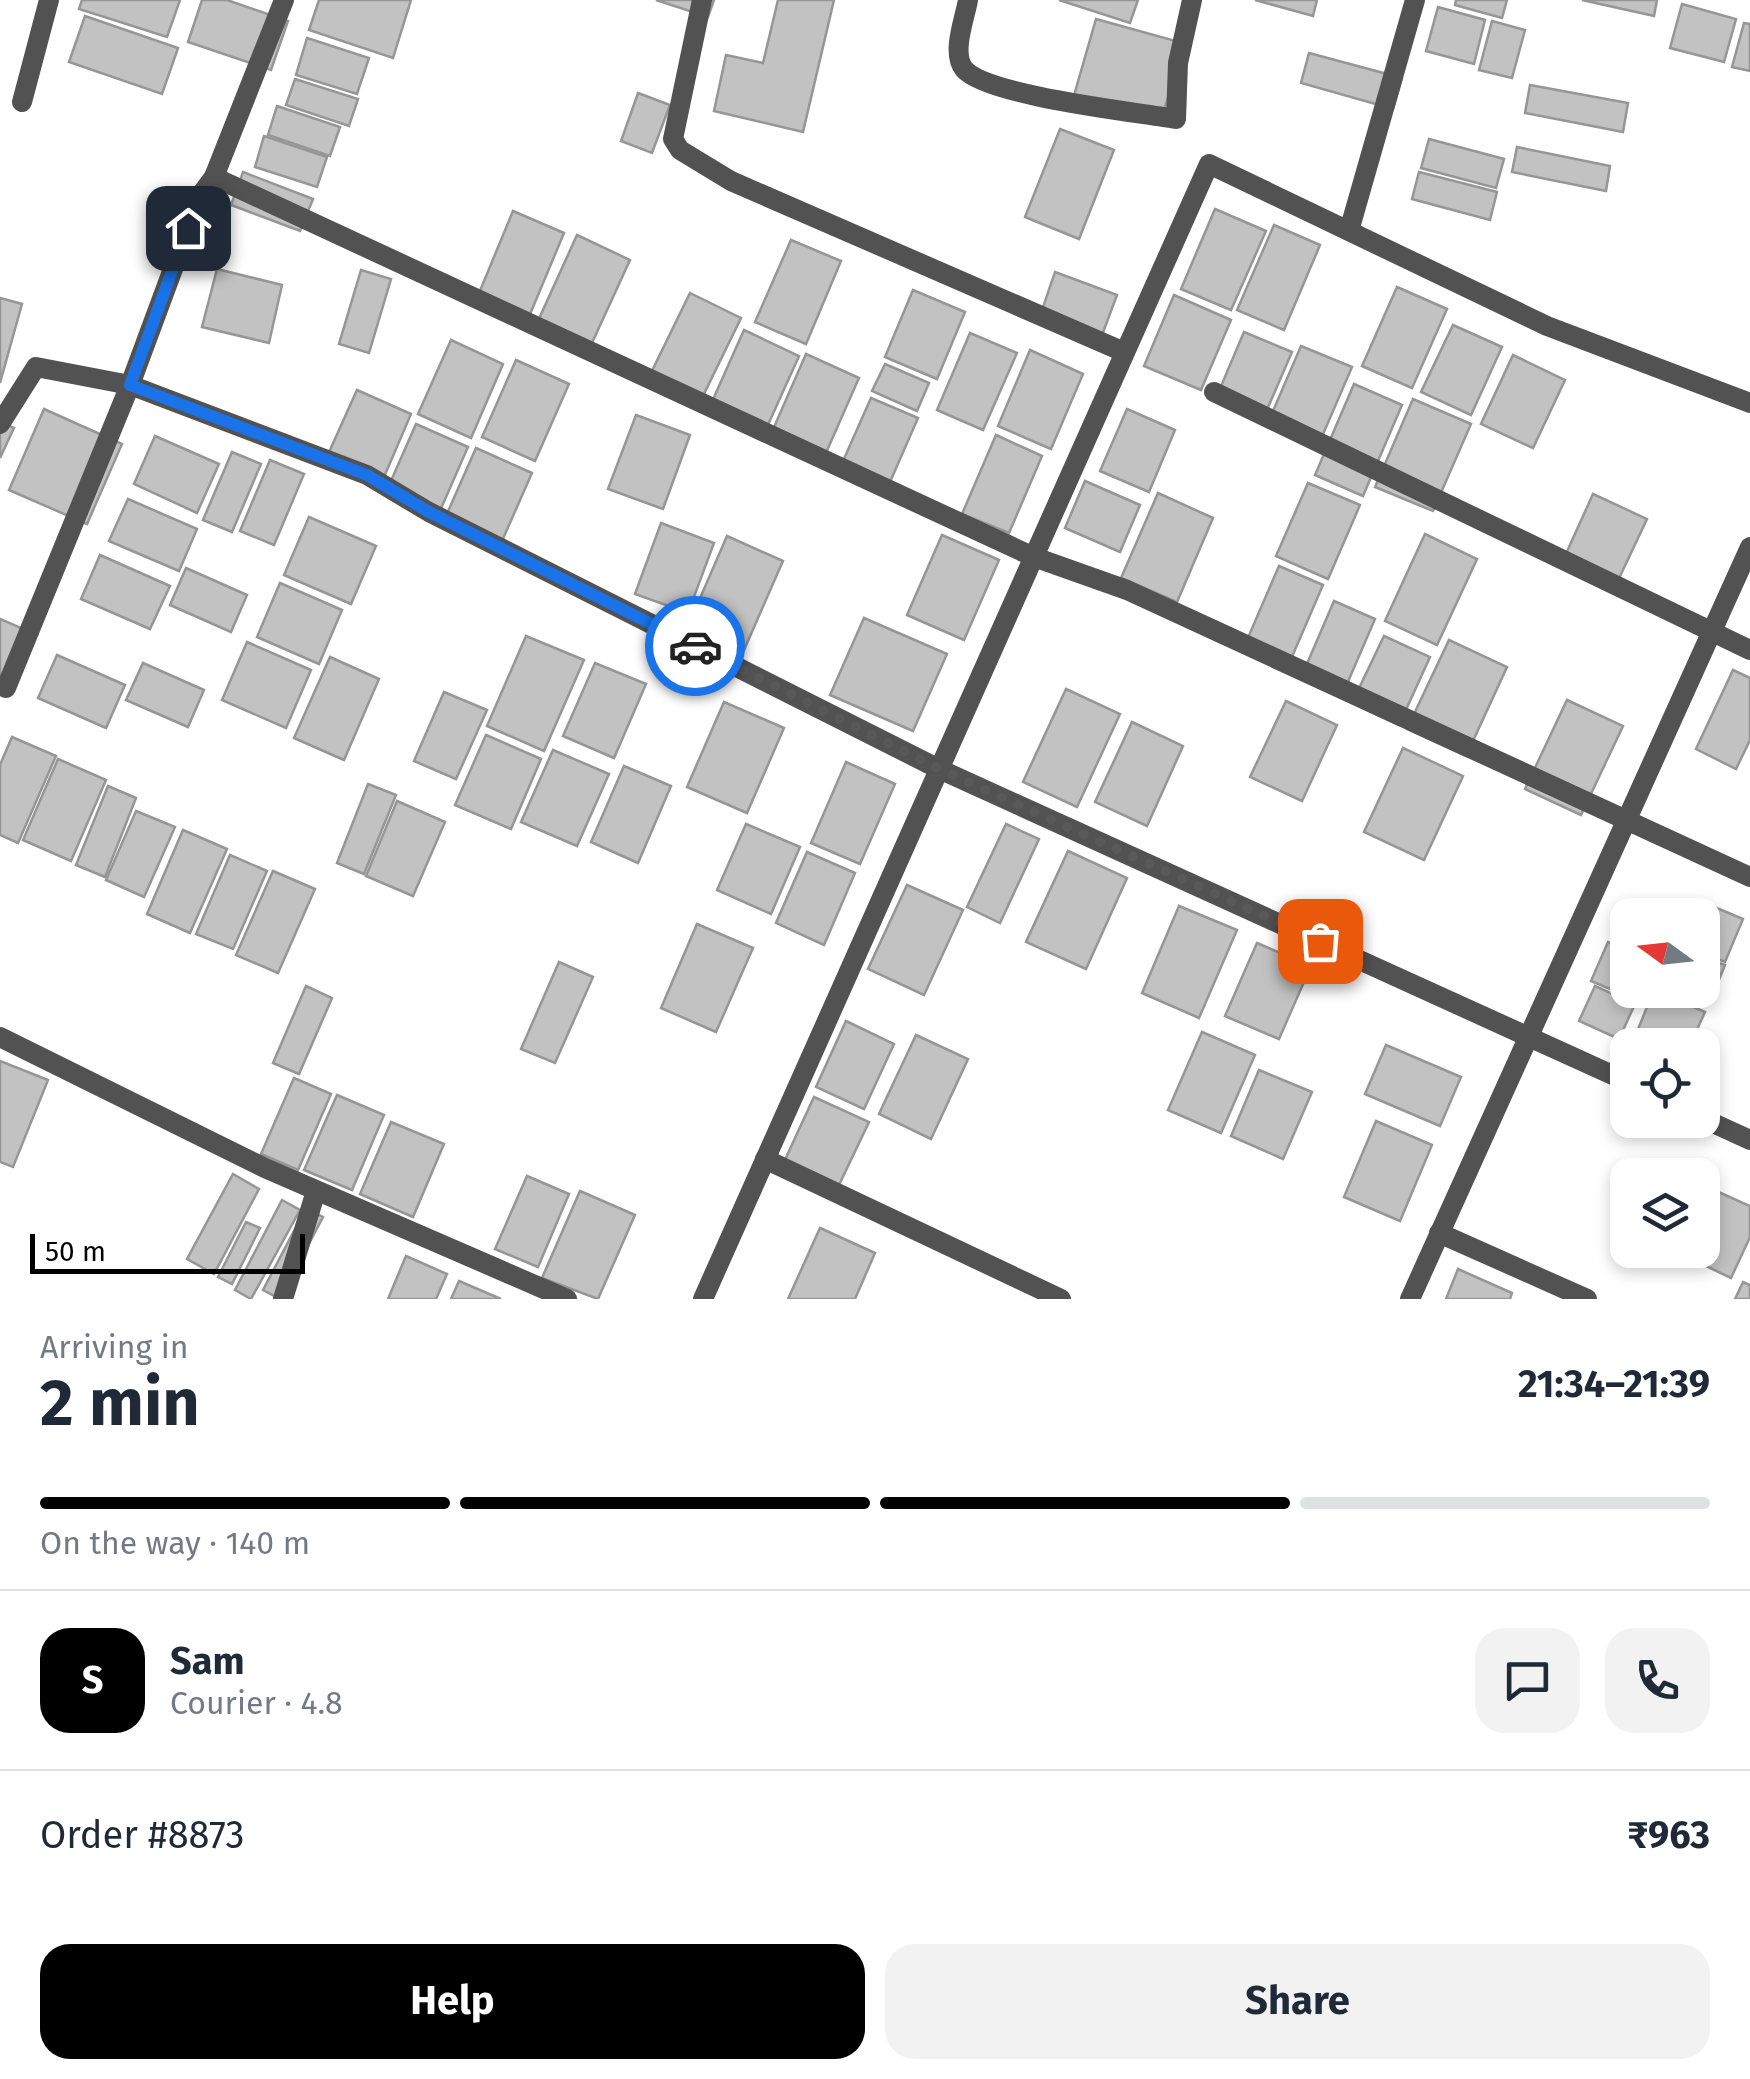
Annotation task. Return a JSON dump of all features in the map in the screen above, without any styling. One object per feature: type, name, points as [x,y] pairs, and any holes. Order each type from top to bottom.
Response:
[{"type":"street","points":[[22,102],[49,0]]},
{"type":"street","points":[[6,688],[130,385],[200,196],[214,177],[284,0]]},
{"type":"street","points":[[702,0],[673,139],[680,150],[731,181],[1124,352]]},
{"type":"street","points":[[968,0],[958,54],[964,68],[992,86],[1176,119],[1178,64],[1192,0]]},
{"type":"street","points":[[1349,232],[1415,0]]},
{"type":"street","points":[[703,1299],[1209,164],[1547,326],[1750,403]]},
{"type":"street","points":[[214,177],[1034,557],[1127,590],[1750,877]]},
{"type":"street","points":[[0,424],[36,366],[130,385],[367,475],[429,512],[939,769],[1610,1073]]},
{"type":"street","points":[[1214,392],[1750,650]]},
{"type":"street","points":[[1410,1299],[1750,547]]},
{"type":"street","points":[[0,1038],[316,1190],[567,1299]]},
{"type":"street","points":[[1720,1126],[1750,1140]]},
{"type":"street","points":[[765,1159],[1061,1299]]},
{"type":"street","points":[[282,1299],[316,1190]]},
{"type":"street","points":[[1439,1233],[1586,1299]]},
{"type":"building","points":[[82,0],[180,0],[167,37],[79,9]]},
{"type":"building","points":[[202,0],[227,0],[288,21],[271,70],[188,42]]},
{"type":"building","points":[[319,0],[411,0],[393,58],[309,30]]},
{"type":"building","points":[[656,0],[714,0],[708,17]]},
{"type":"building","points":[[778,0],[834,0],[803,132],[714,111],[726,55],[763,63]]},
{"type":"building","points":[[1059,0],[1138,0],[1130,23]]},
{"type":"building","points":[[1255,0],[1317,0],[1313,16]]},
{"type":"building","points":[[1456,0],[1507,0],[1502,18],[1455,5]]},
{"type":"building","points":[[1582,0],[1657,0],[1654,16]]},
{"type":"building","points":[[1682,4],[1736,19],[1724,62],[1670,48]]},
{"type":"building","points":[[1438,7],[1485,20],[1474,64],[1426,51]]},
{"type":"building","points":[[85,16],[178,48],[162,94],[69,62]]},
{"type":"building","points":[[1096,19],[1183,43],[1164,111],[1073,99]]},
{"type":"building","points":[[1492,21],[1525,30],[1512,78],[1479,70]]},
{"type":"building","points":[[1744,23],[1750,24],[1750,71],[1732,67]]},
{"type":"building","points":[[307,38],[369,58],[357,94],[296,75]]},
{"type":"building","points":[[1309,53],[1402,78],[1393,109],[1301,83]]},
{"type":"building","points":[[295,79],[358,99],[349,126],[286,105]]},
{"type":"building","points":[[1530,85],[1628,103],[1623,132],[1525,113]]},
{"type":"building","points":[[638,93],[670,105],[652,153],[621,141]]},
{"type":"building","points":[[277,106],[340,127],[330,156],[268,135]]},
{"type":"building","points":[[1060,129],[1114,150],[1079,239],[1025,217]]},
{"type":"building","points":[[264,136],[327,157],[317,187],[255,167]]},
{"type":"building","points":[[1429,139],[1504,159],[1496,188],[1421,168]]},
{"type":"building","points":[[1517,147],[1610,166],[1606,191],[1512,172]]},
{"type":"building","points":[[243,172],[313,199],[300,231],[231,205]]},
{"type":"building","points":[[1419,172],[1497,192],[1490,220],[1412,199]]},
{"type":"building","points":[[1215,209],[1266,231],[1231,310],[1181,289]]},
{"type":"building","points":[[513,211],[564,233],[528,319],[477,298]]},
{"type":"building","points":[[1274,225],[1320,245],[1284,330],[1237,310]]},
{"type":"building","points":[[577,235],[630,260],[591,345],[538,321]]},
{"type":"building","points":[[791,240],[841,261],[806,344],[755,322]]},
{"type":"building","points":[[217,269],[282,285],[269,343],[202,327]]},
{"type":"building","points":[[361,270],[391,279],[369,353],[339,344]]},
{"type":"building","points":[[1055,272],[1117,295],[1101,338],[1040,316]]},
{"type":"building","points":[[1397,287],[1447,309],[1412,388],[1362,366]]},
{"type":"building","points":[[913,290],[965,312],[937,379],[885,357]]},
{"type":"building","points":[[690,293],[741,318],[701,400],[650,375]]},
{"type":"building","points":[[1174,295],[1231,320],[1201,390],[1144,366]]},
{"type":"building","points":[[0,298],[22,304],[0,383]]},
{"type":"building","points":[[1453,325],[1502,347],[1471,415],[1421,392]]},
{"type":"building","points":[[744,330],[799,356],[762,438],[707,413]]},
{"type":"building","points":[[1244,332],[1292,352],[1263,419],[1216,398]]},
{"type":"building","points":[[970,333],[1017,353],[983,430],[937,410]]},
{"type":"building","points":[[451,340],[503,364],[471,438],[418,414]]},
{"type":"building","points":[[1301,346],[1352,367],[1318,446],[1267,425]]},
{"type":"building","points":[[1030,350],[1083,374],[1051,449],[998,426]]},
{"type":"building","points":[[806,354],[859,378],[821,464],[768,441]]},
{"type":"building","points":[[1513,355],[1565,380],[1533,448],[1481,424]]},
{"type":"building","points":[[516,360],[569,384],[535,461],[482,437]]},
{"type":"building","points":[[885,364],[929,383],[917,411],[872,391]]},
{"type":"building","points":[[1354,384],[1402,405],[1363,496],[1315,475]]},
{"type":"building","points":[[357,390],[411,414],[381,484],[326,459]]},
{"type":"building","points":[[871,398],[918,418],[890,482],[843,461]]},
{"type":"building","points":[[1413,399],[1471,424],[1433,511],[1375,487]]},
{"type":"building","points":[[44,409],[122,444],[87,524],[9,490]]},
{"type":"building","points":[[1127,409],[1175,430],[1149,492],[1100,471]]},
{"type":"building","points":[[636,415],[690,435],[663,509],[608,489]]},
{"type":"building","points":[[0,422],[14,428],[0,458]]},
{"type":"building","points":[[416,424],[468,447],[439,513],[387,490]]},
{"type":"building","points":[[996,435],[1042,456],[1009,533],[962,514]]},
{"type":"building","points":[[155,436],[219,464],[197,513],[134,484]]},
{"type":"building","points":[[476,448],[532,473],[498,550],[442,525]]},
{"type":"building","points":[[232,452],[261,464],[232,532],[203,520]]},
{"type":"building","points":[[270,460],[304,474],[274,545],[240,531]]},
{"type":"building","points":[[1085,481],[1140,505],[1120,552],[1065,528]]},
{"type":"building","points":[[1308,483],[1360,505],[1328,579],[1276,556]]},
{"type":"building","points":[[1158,493],[1213,518],[1177,602],[1121,578]]},
{"type":"building","points":[[1593,494],[1647,519],[1613,591],[1560,567]]},
{"type":"building","points":[[128,499],[197,529],[179,571],[109,541]]},
{"type":"building","points":[[309,517],[376,546],[351,604],[284,575]]},
{"type":"building","points":[[661,523],[714,543],[688,613],[635,594]]},
{"type":"building","points":[[1425,534],[1477,559],[1437,645],[1385,621]]},
{"type":"building","points":[[942,535],[999,560],[964,640],[907,615]]},
{"type":"building","points":[[727,536],[783,561],[744,650],[688,626]]},
{"type":"building","points":[[100,555],[170,586],[150,629],[81,599]]},
{"type":"building","points":[[1279,566],[1323,585],[1291,659],[1247,640]]},
{"type":"building","points":[[186,568],[247,595],[231,632],[170,605]]},
{"type":"building","points":[[280,583],[342,610],[319,664],[257,637]]},
{"type":"building","points":[[1334,601],[1375,619],[1347,684],[1306,666]]},
{"type":"building","points":[[864,618],[947,654],[913,731],[830,695]]},
{"type":"building","points":[[0,619],[37,635],[0,679]]},
{"type":"building","points":[[526,636],[584,660],[544,751],[487,726]]},
{"type":"building","points":[[1384,636],[1430,657],[1399,725],[1352,703]]},
{"type":"building","points":[[1449,640],[1507,667],[1466,756],[1407,729]]},
{"type":"building","points":[[247,642],[311,670],[286,728],[222,700]]},
{"type":"building","points":[[57,655],[125,685],[106,728],[38,698]]},
{"type":"building","points":[[330,657],[379,679],[344,760],[294,738]]},
{"type":"building","points":[[143,663],[204,690],[188,727],[126,700]]},
{"type":"building","points":[[595,663],[646,684],[614,758],[563,736]]},
{"type":"building","points":[[1733,670],[1750,678],[1750,740],[1736,769],[1696,749]]},
{"type":"building","points":[[1066,689],[1120,714],[1077,807],[1023,782]]},
{"type":"building","points":[[444,692],[487,710],[456,779],[414,761]]},
{"type":"building","points":[[1567,700],[1623,726],[1581,815],[1525,789]]},
{"type":"building","points":[[1286,701],[1337,725],[1302,801],[1250,777]]},
{"type":"building","points":[[724,702],[784,728],[747,813],[687,787]]},
{"type":"building","points":[[1132,722],[1183,746],[1147,826],[1095,802]]},
{"type":"building","points":[[486,735],[541,759],[511,829],[455,805]]},
{"type":"building","points":[[12,737],[56,756],[18,843],[0,835],[0,765]]},
{"type":"building","points":[[1403,748],[1463,776],[1424,860],[1364,832]]},
{"type":"building","points":[[553,750],[609,774],[577,846],[521,822]]},
{"type":"building","points":[[58,759],[106,780],[71,861],[23,840]]},
{"type":"building","points":[[846,762],[895,784],[860,864],[811,843]]},
{"type":"building","points":[[624,766],[671,786],[638,863],[591,842]]},
{"type":"building","points":[[368,784],[396,795],[364,874],[337,863]]},
{"type":"building","points":[[108,786],[136,798],[105,877],[76,865]]},
{"type":"building","points":[[397,801],[445,822],[413,896],[366,876]]},
{"type":"building","points":[[136,811],[175,827],[144,897],[106,880]]},
{"type":"building","points":[[746,824],[800,847],[771,914],[717,890]]},
{"type":"building","points":[[1006,824],[1039,839],[1000,923],[967,907]]},
{"type":"building","points":[[183,830],[227,849],[190,933],[147,914]]},
{"type":"building","points":[[1068,851],[1127,878],[1086,969],[1026,942]]},
{"type":"building","points":[[807,852],[855,873],[824,945],[776,923]]},
{"type":"building","points":[[230,855],[267,871],[233,949],[196,934]]},
{"type":"building","points":[[273,871],[315,889],[278,973],[236,955]]},
{"type":"building","points":[[907,885],[963,910],[924,995],[868,969]]},
{"type":"building","points":[[1179,906],[1237,930],[1199,1018],[1142,993]]},
{"type":"building","points":[[1720,909],[1743,919],[1725,962],[1720,960]]},
{"type":"building","points":[[697,924],[753,948],[716,1032],[661,1008]]},
{"type":"building","points":[[1608,942],[1610,943],[1610,989],[1591,981]]},
{"type":"building","points":[[1257,943],[1311,966],[1279,1039],[1225,1016]]},
{"type":"building","points":[[559,962],[593,977],[555,1063],[521,1049]]},
{"type":"building","points":[[306,986],[332,998],[299,1074],[273,1063]]},
{"type":"building","points":[[1595,986],[1610,993],[1610,1008],[1633,1008],[1624,1028],[1610,1028],[1610,1035],[1579,1021]]},
{"type":"building","points":[[1647,1008],[1696,1008],[1705,1012],[1698,1028],[1638,1028]]},
{"type":"building","points":[[846,1021],[894,1044],[864,1109],[816,1087]]},
{"type":"building","points":[[1202,1032],[1255,1055],[1221,1133],[1168,1110]]},
{"type":"building","points":[[916,1035],[968,1059],[931,1139],[879,1114]]},
{"type":"building","points":[[1386,1045],[1461,1077],[1440,1126],[1365,1094]]},
{"type":"building","points":[[0,1061],[48,1080],[13,1167],[0,1162]]},
{"type":"building","points":[[1259,1070],[1312,1092],[1283,1159],[1231,1136]]},
{"type":"building","points":[[294,1078],[331,1094],[298,1170],[261,1154]]},
{"type":"building","points":[[337,1095],[384,1115],[352,1190],[304,1170]]},
{"type":"building","points":[[814,1097],[869,1122],[838,1187],[784,1162]]},
{"type":"building","points":[[1376,1121],[1432,1145],[1400,1221],[1344,1197]]},
{"type":"building","points":[[391,1122],[444,1144],[413,1217],[360,1194]]},
{"type":"building","points":[[233,1174],[259,1189],[214,1274],[187,1259]]},
{"type":"building","points":[[527,1176],[569,1194],[538,1267],[495,1249]]},
{"type":"building","points":[[580,1191],[635,1215],[598,1299],[542,1278]]},
{"type":"building","points":[[1720,1193],[1750,1206],[1750,1237],[1731,1278],[1710,1268],[1720,1268]]},
{"type":"building","points":[[282,1200],[300,1210],[251,1299],[235,1290]]},
{"type":"building","points":[[306,1208],[323,1217],[280,1299],[263,1290]]},
{"type":"building","points":[[246,1222],[260,1228],[232,1284],[218,1277]]},
{"type":"building","points":[[820,1228],[875,1253],[855,1299],[788,1299]]},
{"type":"building","points":[[406,1256],[447,1274],[436,1299],[388,1299]]},
{"type":"building","points":[[1458,1269],[1512,1293],[1510,1299],[1446,1299]]},
{"type":"building","points":[[459,1281],[501,1299],[451,1299]]},
{"type":"building","points":[[1743,1282],[1750,1285],[1750,1299],[1735,1299]]},
{"type":"way so far","points":[[695,646],[939,769],[1320,941]]},
{"type":"route","points":[[188,228],[130,385],[367,475],[429,512],[695,646]]}]
